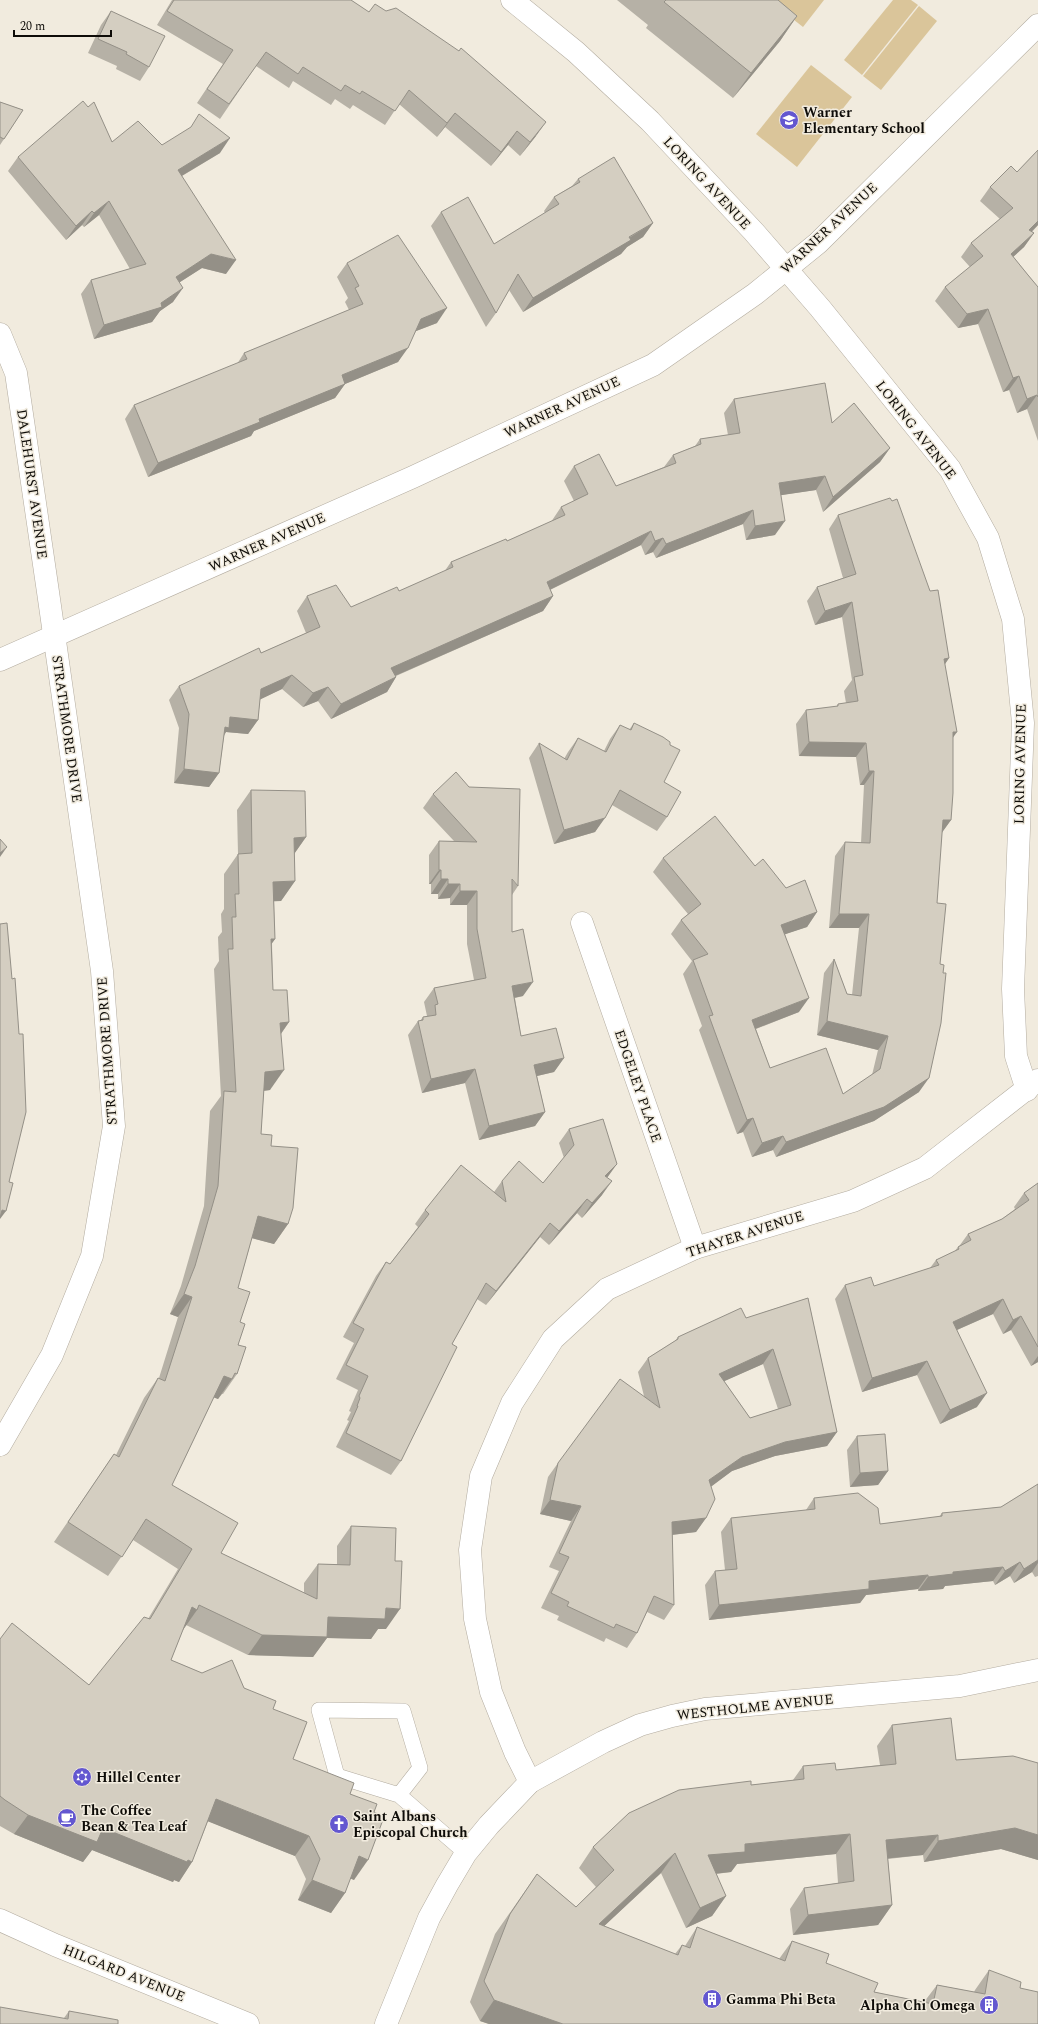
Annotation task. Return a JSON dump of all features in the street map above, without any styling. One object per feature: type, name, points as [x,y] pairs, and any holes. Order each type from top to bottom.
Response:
[{"type":"street","name":"LORING AVENUE","points":[[512,0],[576,52],[650,121],[754,232],[785,270],[820,308],[950,469],[988,538],[1013,619],[1023,723],[1013,989],[1016,1056],[1033,1085]]},
{"type":"street","name":"WARNER AVENUE","points":[[0,660],[413,476],[653,365],[785,270],[818,243],[1038,25]]},
{"type":"street","name":"DALEHURST AVENUE","points":[[0,334],[16,373],[54,637]]},
{"type":"street","name":"STRATHMORE DRIVE","points":[[0,1445],[52,1355],[92,1256],[114,1126],[102,971],[54,637]]},
{"type":"street","name":"EDGELEY PLACE","points":[[582,923],[695,1248]]},
{"type":"street","name":"THAYER AVENUE","points":[[530,1782],[515,1752],[491,1692],[475,1618],[470,1550],[481,1476],[512,1403],[553,1339],[607,1288],[695,1248],[853,1201],[925,1168],[1033,1085]]},
{"type":"street","name":"WESTHOLME AVENUE","points":[[386,2024],[429,1918],[466,1853],[489,1825],[530,1782],[603,1742],[640,1725],[672,1716],[705,1710],[960,1686],[1038,1670]]},
{"type":"street","name":"HILGARD AVENUE","points":[[0,1920],[55,1945],[248,2024]]},
{"type":"lane","points":[[399,1794],[420,1768],[403,1711],[319,1710],[337,1776],[399,1794],[466,1853]]},
{"type":"shaded area","points":[[824,0],[803,27],[770,1]]},
{"type":"shaded area","points":[[893,0],[911,0],[918,5],[862,75],[844,60]]},
{"type":"shaded area","points":[[919,6],[937,21],[881,90],[863,76]]},
{"type":"shaded area","points":[[811,65],[852,97],[797,167],[756,134]]},
{"type":"building","points":[[174,0],[351,0],[369,12],[375,4],[386,11],[396,8],[459,51],[461,48],[546,122],[530,142],[517,131],[501,152],[455,113],[447,123],[409,90],[395,111],[362,91],[360,94],[345,85],[341,91],[303,67],[298,74],[266,52],[229,104],[207,89],[233,50],[167,11]]},
{"type":"building","points":[[666,0],[778,0],[797,16],[751,73],[664,2]]},
{"type":"building","points":[[111,11],[165,36],[149,67],[126,54],[127,52],[98,39]]},
{"type":"building","points":[[83,101],[88,107],[94,102],[112,142],[138,121],[162,145],[191,127],[199,114],[230,138],[178,170],[236,260],[211,254],[176,277],[183,288],[161,303],[162,307],[104,325],[91,280],[146,264],[109,201],[94,213],[92,211],[76,226],[18,157]]},
{"type":"building","points":[[0,102],[23,110],[4,139],[0,137]]},
{"type":"building","points":[[1038,150],[1038,221],[1029,230],[1034,233],[1011,254],[1038,287],[1038,397],[1037,395],[1027,399],[1019,376],[1013,378],[988,309],[967,314],[945,287],[983,256],[971,243],[1013,208],[990,187],[1011,166],[1017,172]]},
{"type":"building","points":[[614,157],[653,223],[629,237],[631,240],[533,298],[518,274],[496,313],[441,212],[468,197],[494,244],[559,204],[554,197],[580,182],[578,179]]},
{"type":"building","points":[[398,235],[447,308],[421,319],[408,348],[342,375],[345,384],[259,419],[260,422],[158,463],[134,405],[247,359],[244,353],[363,304],[355,288],[359,286],[347,263]]},
{"type":"building","points":[[825,383],[832,423],[854,403],[890,448],[833,497],[825,476],[779,483],[785,521],[755,526],[753,510],[666,544],[663,538],[655,541],[651,531],[547,582],[553,596],[391,668],[396,677],[341,704],[328,687],[313,693],[292,675],[261,689],[258,720],[230,717],[229,728],[225,727],[219,773],[184,769],[189,714],[179,686],[259,648],[261,653],[320,627],[307,596],[336,585],[351,607],[397,587],[399,591],[453,567],[451,562],[506,539],[507,541],[565,515],[561,507],[588,494],[574,466],[599,454],[616,486],[676,463],[673,455],[701,444],[700,439],[740,433],[734,399]]},
{"type":"building","points":[[890,498],[892,501],[897,499],[930,591],[938,590],[949,658],[944,659],[957,732],[953,732],[953,793],[951,820],[943,820],[937,903],[946,904],[940,964],[944,965],[943,973],[946,973],[941,1023],[929,1078],[884,1107],[786,1142],[783,1136],[762,1143],[753,1118],[747,1120],[709,1016],[713,1015],[693,960],[708,954],[681,920],[701,904],[663,858],[715,816],[755,866],[763,859],[786,888],[805,880],[817,912],[781,925],[809,998],[752,1020],[770,1068],[826,1048],[843,1094],[880,1069],[888,1036],[827,1021],[834,959],[847,994],[861,996],[869,914],[839,914],[845,842],[870,843],[874,771],[869,771],[866,743],[809,742],[806,710],[838,706],[838,704],[858,701],[854,677],[863,675],[852,602],[825,611],[817,587],[856,574],[838,515]]},
{"type":"building","points":[[634,723],[663,737],[670,742],[670,745],[680,750],[664,782],[681,792],[667,817],[620,790],[605,818],[564,830],[539,743],[567,760],[578,738],[606,752],[620,725],[631,730]]},
{"type":"building","points":[[456,772],[469,787],[520,789],[518,886],[512,879],[512,932],[523,929],[533,982],[512,986],[521,1036],[556,1028],[564,1058],[534,1065],[545,1112],[489,1126],[475,1069],[431,1079],[418,1021],[423,1020],[423,1017],[436,1015],[435,1005],[438,1004],[434,988],[486,978],[477,929],[477,891],[460,891],[460,884],[448,884],[448,879],[441,879],[441,870],[439,870],[439,841],[477,842],[433,794]]},
{"type":"building","points":[[251,790],[305,791],[306,837],[294,838],[295,881],[273,882],[275,939],[271,939],[273,990],[287,990],[289,1022],[280,1023],[284,1070],[265,1072],[261,1134],[272,1135],[271,1146],[298,1148],[293,1208],[288,1224],[258,1216],[238,1288],[250,1292],[240,1322],[245,1324],[238,1345],[246,1347],[237,1374],[235,1373],[232,1379],[224,1376],[172,1485],[238,1523],[221,1553],[317,1599],[318,1564],[350,1565],[351,1526],[396,1528],[395,1561],[402,1561],[400,1609],[386,1608],[385,1619],[328,1617],[327,1637],[262,1635],[199,1605],[197,1610],[192,1607],[171,1660],[202,1673],[232,1660],[244,1688],[276,1701],[273,1709],[307,1722],[293,1759],[354,1783],[350,1794],[377,1804],[374,1812],[384,1817],[368,1860],[359,1856],[345,1893],[312,1880],[320,1859],[309,1836],[216,1799],[192,1862],[188,1860],[187,1862],[103,1828],[97,1842],[28,1815],[0,1796],[0,1639],[12,1623],[89,1685],[144,1617],[150,1619],[192,1549],[146,1519],[122,1557],[68,1522],[114,1454],[119,1457],[158,1378],[165,1381],[192,1297],[184,1294],[195,1266],[218,1186],[224,1091],[236,1092],[228,949],[233,949],[232,917],[236,917],[235,894],[239,894],[238,854],[252,853]]},
{"type":"building","points":[[0,839],[7,847],[0,853]]},
{"type":"building","points":[[7,923],[12,979],[15,978],[19,1034],[23,1034],[26,1112],[9,1182],[13,1183],[6,1211],[2,1210],[0,1218],[0,924]]},
{"type":"building","points":[[603,1119],[617,1164],[605,1176],[612,1181],[592,1203],[587,1199],[559,1231],[550,1223],[496,1291],[486,1283],[452,1344],[457,1347],[401,1461],[346,1433],[358,1406],[359,1396],[368,1376],[346,1365],[364,1329],[353,1323],[386,1262],[390,1264],[429,1214],[425,1210],[461,1165],[506,1202],[502,1181],[519,1161],[543,1183],[574,1145],[569,1129]]},
{"type":"building","points":[[1038,1183],[1038,1347],[1021,1316],[1013,1320],[1003,1299],[953,1322],[987,1393],[950,1410],[927,1361],[872,1378],[845,1285],[871,1277],[874,1286],[939,1265],[936,1260],[959,1249],[958,1247],[971,1240],[968,1234],[1002,1219],[1029,1200],[1024,1193]]},
{"type":"building","points":[[808,1298],[837,1432],[785,1442],[742,1457],[709,1480],[715,1499],[706,1518],[672,1522],[674,1605],[654,1596],[637,1633],[616,1624],[614,1628],[567,1606],[569,1602],[551,1593],[569,1557],[559,1553],[581,1506],[550,1500],[558,1463],[620,1379],[660,1408],[648,1358],[678,1339],[678,1337],[741,1308],[746,1318]],"holes":[[[773,1349],[791,1405],[750,1418],[719,1374]]]},
{"type":"building","points":[[885,1434],[888,1471],[860,1473],[857,1436]]},
{"type":"building","points":[[1038,1484],[1038,1560],[1024,1569],[1020,1562],[1005,1571],[1003,1567],[953,1572],[953,1574],[928,1577],[928,1575],[869,1581],[869,1589],[719,1605],[715,1571],[737,1569],[731,1518],[815,1509],[814,1498],[858,1493],[878,1508],[880,1524],[942,1516],[942,1513],[1001,1507]]},
{"type":"building","points":[[951,1718],[956,1760],[1013,1756],[1038,1763],[1038,1835],[1015,1828],[938,1841],[938,1835],[886,1840],[892,1905],[808,1915],[804,1888],[854,1881],[850,1834],[745,1844],[745,1852],[708,1855],[726,1896],[700,1908],[675,1853],[599,1924],[678,1955],[682,1945],[690,1948],[697,1927],[785,1961],[792,1941],[829,1954],[826,1963],[878,1983],[874,1992],[933,2004],[937,1985],[985,1994],[989,1970],[1021,1982],[1020,1988],[1038,1992],[1038,2024],[563,2024],[494,2000],[484,1981],[510,1914],[537,1874],[576,1907],[614,1870],[593,1847],[629,1813],[679,1790],[751,1781],[751,1785],[804,1779],[803,1766],[835,1763],[836,1770],[896,1764],[892,1725]]},
{"type":"building","points":[[0,2007],[68,2019],[69,2011],[118,2020],[118,2024],[0,2024]]},
{"type":"place","name":"Warner Elementary School","points":[[789,120]]},
{"type":"place","name":"Hillel Center","points":[[82,1777]]},
{"type":"place","name":"The Coffee Bean & Tea Leaf","points":[[67,1818]]},
{"type":"place","name":"Saint Albans Episcopal Church","points":[[339,1824]]},
{"type":"place","name":"Gamma Phi Beta","points":[[712,1999]]},
{"type":"place","name":"Alpha Chi Omega","points":[[989,2005]]}]
